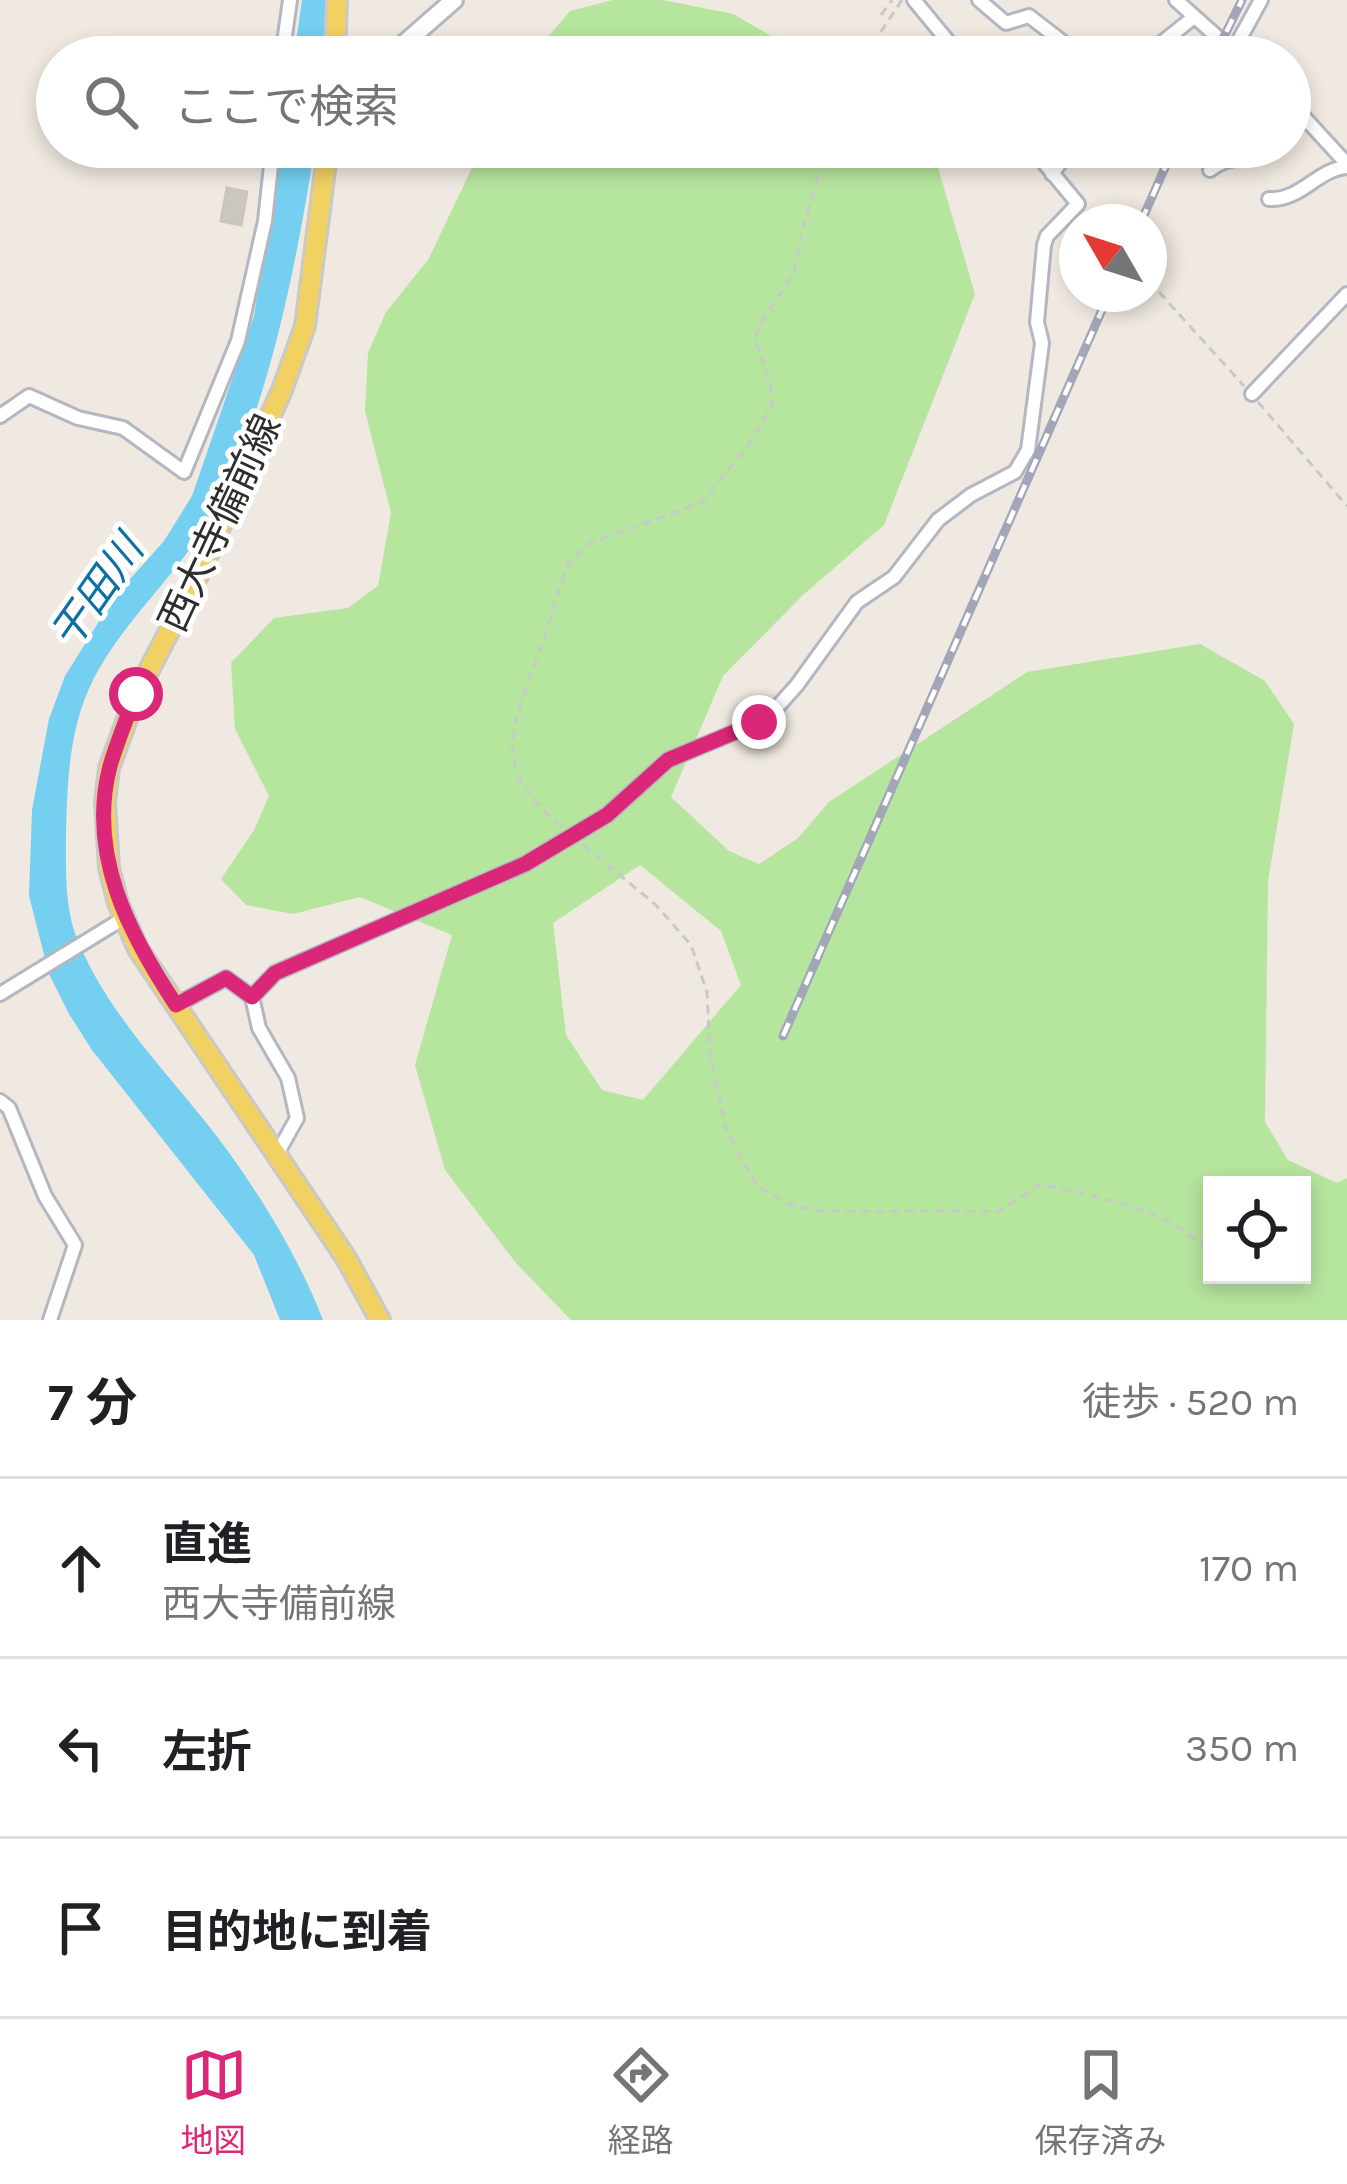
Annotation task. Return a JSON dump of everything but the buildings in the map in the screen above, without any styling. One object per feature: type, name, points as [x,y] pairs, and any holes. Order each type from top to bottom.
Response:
[{"type":"main road","points":[[336,36],[337,0]]},
{"type":"main road","points":[[412,36],[454,0]]},
{"type":"main road","name":"西大寺備前線","points":[[325,168],[304,326],[282,390],[200,572],[136,694],[110,768],[105,802],[109,868],[138,949],[346,1258],[380,1320]]},
{"type":"street","points":[[285,36],[290,0]]},
{"type":"street","points":[[914,0],[944,36]]},
{"type":"street","points":[[979,0],[1006,23],[1029,16],[1055,36]]},
{"type":"street","points":[[1175,0],[1216,36]]},
{"type":"street","points":[[1245,36],[1261,0]]},
{"type":"street","points":[[1170,36],[1194,17]]},
{"type":"street","points":[[1311,133],[1347,166]]},
{"type":"street","points":[[1269,199],[1287,200],[1337,167],[1347,166]]},
{"type":"street","points":[[0,416],[29,396],[78,418],[123,428],[184,472],[238,341],[265,220],[271,168]]},
{"type":"street","points":[[252,997],[275,973],[525,864],[607,815],[668,760],[772,713],[857,602],[894,577],[938,520],[970,495],[1015,472],[1028,449],[1034,407],[1042,343],[1037,322],[1044,245],[1078,204],[1047,168]]},
{"type":"street","points":[[1052,174],[1056,168]]},
{"type":"street","points":[[1252,394],[1347,294]]},
{"type":"street","points":[[6,990],[124,918]]},
{"type":"street","points":[[176,1005],[226,978],[252,997],[259,1028],[288,1078],[297,1118],[277,1154]]},
{"type":"street","points":[[0,1101],[9,1108],[45,1196],[75,1245],[50,1320]]},
{"type":"path","points":[[881,15],[892,0]]},
{"type":"path","points":[[878,36],[902,0]]},
{"type":"path","points":[[821,168],[794,273],[760,324],[755,340],[770,382],[772,407],[702,502],[587,544],[568,564],[511,733],[518,778],[531,800],[655,904],[691,945],[707,992],[710,1053],[726,1130],[756,1185],[790,1205],[821,1211],[1000,1211],[1041,1184],[1170,1223],[1203,1250]]},
{"type":"green space","points":[[613,0],[663,0],[733,14],[771,36],[549,36],[570,11]]},
{"type":"green space","points":[[472,168],[938,168],[975,294],[884,525],[804,594],[723,676],[671,797],[729,851],[759,864],[798,838],[829,802],[1027,672],[1200,644],[1265,681],[1294,724],[1268,881],[1265,1122],[1288,1160],[1337,1183],[1347,1178],[1347,1320],[571,1320],[516,1263],[445,1170],[415,1065],[452,935],[360,897],[293,914],[246,905],[221,879],[254,830],[269,796],[235,729],[231,663],[274,618],[348,608],[378,586],[391,513],[365,411],[368,353],[386,312],[428,260]],"holes":[[[640,865],[721,931],[741,985],[643,1100],[602,1090],[566,1035],[553,923]]]},
{"type":"water","points":[[302,0],[332,0],[328,36],[297,36]]},
{"type":"water","points":[[278,168],[311,168],[270,363],[226,489],[212,517],[118,640],[88,691],[70,761],[66,874],[73,929],[92,971],[128,1026],[257,1194],[323,1320],[280,1320],[254,1255],[92,1050],[49,974],[29,896],[32,810],[49,719],[65,676],[115,596],[164,541],[192,496],[254,316]]},
{"type":"railway","points":[[1224,36],[1242,0]]},
{"type":"railway","points":[[1149,204],[1165,168]]},
{"type":"railway","points":[[783,1036],[1101,312]]},
{"type":"route","points":[[136,694],[110,768],[105,802],[109,868],[138,949],[176,1005],[226,978],[252,997],[275,973],[525,864],[607,815],[668,760],[759,722]]},
{"type":"water label","name":"干田川","points":[[97,592]]}]
